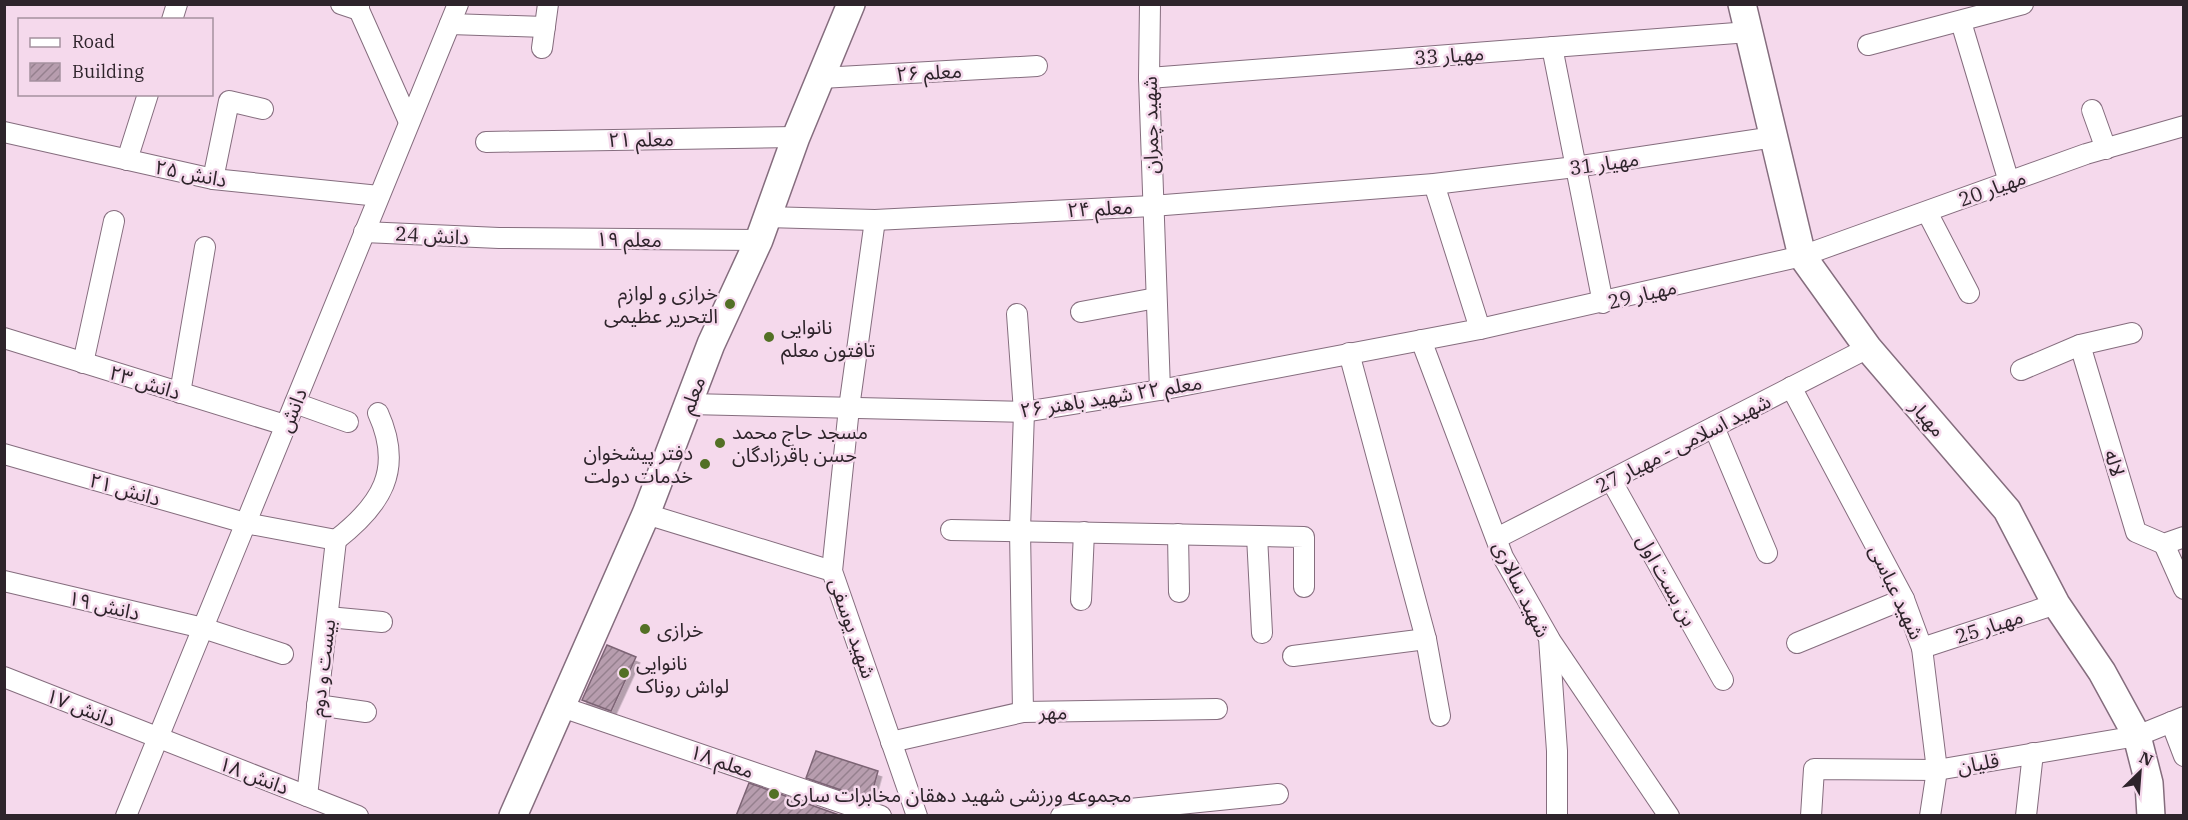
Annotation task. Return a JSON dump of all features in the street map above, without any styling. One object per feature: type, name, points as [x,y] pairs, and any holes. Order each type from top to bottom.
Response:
[{"type":"street","name":"دانش","points":[[126,816],[458,4]]},
{"type":"street","points":[[542,48],[548,4]]},
{"type":"street","name":"معلم","points":[[513,816],[646,514],[711,344],[763,229],[796,137],[851,4]]},
{"type":"street","name":"شهید چمران","points":[[1150,4],[1152,206],[1160,390]]},
{"type":"street","name":"مهیار","points":[[1742,4],[1802,256],[1868,348],[2007,510],[2056,604],[2102,672],[2138,736],[2149,783],[2151,816]]},
{"type":"street","points":[[1868,45],[2023,4]]},
{"type":"street","points":[[353,6],[409,123]]},
{"type":"street","points":[[1961,22],[2009,182]]},
{"type":"street","points":[[450,24],[545,27]]},
{"type":"street","name":"مهیار 33","points":[[1149,78],[1749,32]]},
{"type":"street","points":[[1551,47],[1603,303]]},
{"type":"street","name":"معلم ۲۶","points":[[821,78],[1037,66]]},
{"type":"street","points":[[127,160],[147,96]]},
{"type":"street","points":[[213,179],[229,101],[263,109]]},
{"type":"street","points":[[2092,110],[2106,149]]},
{"type":"street","name":"مهیار 20","points":[[1802,256],[2009,182],[2106,149],[2184,126]]},
{"type":"street","name":"دانش ۲۵","points":[[4,132],[213,179],[379,196]]},
{"type":"street","name":"معلم ۲۱","points":[[486,142],[796,137]]},
{"type":"street","name":"مهیار 31","points":[[1434,184],[1575,168],[1774,137]]},
{"type":"street","points":[[1434,184],[1480,329]]},
{"type":"street","name":"معلم ۲۴","points":[[763,229],[875,220],[1152,206],[1434,184]]},
{"type":"street","points":[[1927,212],[1969,294]]},
{"type":"street","name":"شهید یوسفی","points":[[875,220],[849,408],[832,570],[917,816]]},
{"type":"street","points":[[83,363],[114,221]]},
{"type":"street","name":"معلم ۱۹","points":[[500,238],[763,229]]},
{"type":"street","name":"دانش 24","points":[[364,232],[500,238]]},
{"type":"street","points":[[180,393],[205,247]]},
{"type":"street","name":"مهیار 29","points":[[1421,340],[1603,303],[1802,256]]},
{"type":"street","points":[[1081,312],[1156,298]]},
{"type":"street","points":[[1017,314],[1024,412],[1020,530],[1023,712]]},
{"type":"street","points":[[2021,370],[2080,345],[2132,333]]},
{"type":"street","name":"دانش ٢٣","points":[[4,338],[285,425]]},
{"type":"street","name":"معلم ۲۲ شهید باهنر ۲۶","points":[[689,404],[1024,412],[1160,390],[1421,340]]},
{"type":"street","name":"شهید سالاری","points":[[1421,340],[1503,557],[1549,638],[1557,751],[1557,816]]},
{"type":"street","name":"لاله","points":[[2080,345],[2136,532],[2164,544]]},
{"type":"street","name":"شهید اسلامی - مهیار 27","points":[[1497,538],[1868,348]]},
{"type":"street","points":[[1349,353],[1426,639],[1440,716]]},
{"type":"street","name":"شهید عباسی","points":[[1791,387],[1904,599],[1922,648],[1937,770],[1930,816]]},
{"type":"street","points":[[295,403],[348,422]]},
{"type":"street","points":[[336,540],[363,519],[382,494],[388,458],[387,432],[378,413]]},
{"type":"street","points":[[1714,427],[1767,553]]},
{"type":"street","name":"دانش ٢١","points":[[4,454],[245,523],[336,540]]},
{"type":"street","name":"بن بست اول","points":[[1611,480],[1723,680]]},
{"type":"street","points":[[646,514],[832,570]]},
{"type":"street","points":[[951,530],[1304,537],[1304,587]]},
{"type":"street","points":[[1081,600],[1084,532]]},
{"type":"street","points":[[1178,534],[1179,592]]},
{"type":"street","points":[[1257,536],[1262,633]]},
{"type":"street","points":[[2184,537],[2164,544],[2184,589]]},
{"type":"street","name":"بیست و دوم","points":[[307,796],[336,540]]},
{"type":"street","name":"دانش ١٩","points":[[4,581],[203,628],[283,654]]},
{"type":"street","points":[[1797,643],[1904,599]]},
{"type":"street","name":"مهیار 25","points":[[1922,648],[2056,604]]},
{"type":"street","points":[[328,617],[382,622]]},
{"type":"street","points":[[1549,638],[1669,816]]},
{"type":"street","points":[[1293,656],[1426,639]]},
{"type":"street","name":"دانش ۱۷","points":[[4,676],[158,737]]},
{"type":"street","points":[[317,705],[366,712]]},
{"type":"street","name":"معلم ۱۸","points":[[562,707],[882,816]]},
{"type":"street","name":"مهر","points":[[891,742],[1023,712],[1217,709]]},
{"type":"street","points":[[2177,719],[2184,756]]},
{"type":"street","name":"قلیان","points":[[1811,816],[1814,769],[1937,770],[2138,736],[2177,719]]},
{"type":"street","name":"دانش ١٨","points":[[158,737],[354,814]]},
{"type":"street","points":[[2026,816],[2033,753]]},
{"type":"street","points":[[1061,816],[1278,794]]},
{"type":"building","points":[[607,645],[636,657],[611,711],[582,700]]},
{"type":"building","points":[[816,751],[878,771],[870,800],[806,778]]},
{"type":"building","name":"مجموعه ورزشی شهید دهقان مخابرات ساری","points":[[749,783],[842,816],[736,816]]},
{"type":"place","name":"خرازی و لوازم التحریر عظیمی","points":[[730,304]]},
{"type":"place","name":"نانوایی تافتون معلم","points":[[769,337]]},
{"type":"place","name":"مسجد حاج محمد حسن باقرزادگان","points":[[720,443]]},
{"type":"place","name":"دفتر پیشخوان خدمات دولت","points":[[705,464]]},
{"type":"place","name":"خرازی","points":[[645,629]]},
{"type":"place","name":"نانوایی لواش روناک","points":[[624,673]]},
{"type":"place","name":"مجموعه ورزشی شهید دهقان مخابرات ساری","points":[[774,794]]}]
